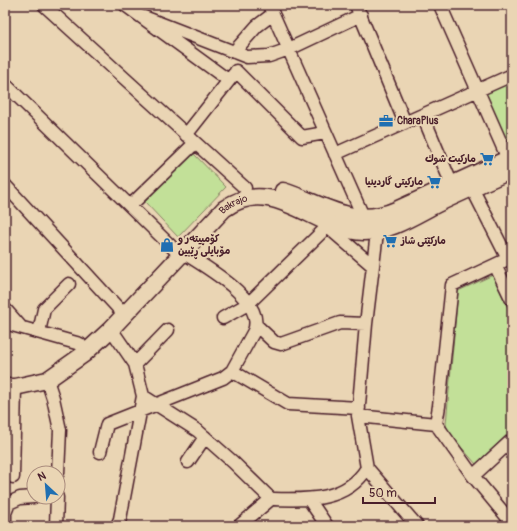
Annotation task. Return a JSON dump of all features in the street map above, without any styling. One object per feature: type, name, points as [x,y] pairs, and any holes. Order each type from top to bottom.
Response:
[{"type":"street","points":[[44,5],[245,188]]},
{"type":"street","points":[[125,5],[232,76],[302,137],[326,133]]},
{"type":"street","points":[[440,5],[477,92],[511,162]]},
{"type":"street","points":[[234,52],[271,9],[335,154],[373,228],[373,266],[358,412],[367,468],[417,526]]},
{"type":"street","points":[[144,17],[247,57],[268,56],[289,49],[358,10],[405,123]]},
{"type":"street","points":[[130,206],[190,139],[232,76],[247,57]]},
{"type":"street","points":[[335,154],[477,92],[512,75]]},
{"type":"street","points":[[5,84],[130,206],[180,251],[232,285],[248,304],[256,325],[274,342],[281,344],[340,323],[366,324]]},
{"type":"street","points":[[423,116],[452,185]]},
{"type":"street","name":"Bakrajo","points":[[373,228],[396,210],[452,185],[511,162]]},
{"type":"street","name":"Bakrajo","points":[[8,384],[24,376],[50,367],[80,344],[224,209],[234,202],[244,198],[259,197],[287,203],[313,215],[329,225],[354,230],[392,226],[472,188],[511,162]]},
{"type":"street","points":[[5,185],[118,308]]},
{"type":"street","name":"Bakrajo","points":[[8,384],[47,380],[84,354],[111,329],[216,209],[245,188],[259,187],[274,189],[297,196],[346,215],[373,228]]},
{"type":"street","points":[[472,188],[510,258],[452,285],[436,424],[473,476],[512,523]]},
{"type":"street","points":[[223,318],[248,304],[329,225],[373,266]]},
{"type":"street","points":[[495,264],[512,300]]},
{"type":"street","points":[[39,332],[44,309],[69,284]]},
{"type":"street","points":[[5,309],[20,326]]},
{"type":"street","points":[[5,323],[80,344]]},
{"type":"street","points":[[100,452],[107,424],[216,382],[232,370],[256,325]]},
{"type":"street","points":[[111,329],[135,364],[143,396],[120,519],[117,526]]},
{"type":"street","points":[[135,364],[168,330]]},
{"type":"street","points":[[232,370],[288,404],[358,412],[436,424]]},
{"type":"street","points":[[47,380],[53,398],[60,430],[58,465]]},
{"type":"street","points":[[8,384],[13,476]]},
{"type":"street","points":[[143,396],[205,437],[234,462],[271,499],[310,500],[347,490],[359,480],[367,468]]},
{"type":"street","points":[[188,462],[205,437]]},
{"type":"street","points":[[473,476],[512,440]]},
{"type":"street","points":[[5,526],[5,514],[9,503],[20,498],[26,498]]},
{"type":"street","points":[[244,524],[271,499]]},
{"type":"street","points":[[310,500],[327,526]]},
{"type":"street","points":[[56,526],[57,505]]},
{"type":"green space","points":[[512,81],[512,150],[511,150],[483,94]]},
{"type":"green space","points":[[191,151],[226,187],[178,237],[145,202]]},
{"type":"green space","points":[[493,275],[512,317],[512,430],[476,464],[448,432],[446,424],[458,291]]},
{"type":"place","name":"CharaPlus","points":[[386,121]]},
{"type":"place","name":"ماركيت شوك","points":[[487,159]]},
{"type":"place","name":"مارکیتی گاردینیا","points":[[434,182]]},
{"type":"place","name":"مارکێتی شاز","points":[[390,241]]},
{"type":"place","name":"کۆمپیتەر و مۆبایلی ڕێبین","points":[[167,245]]}]
